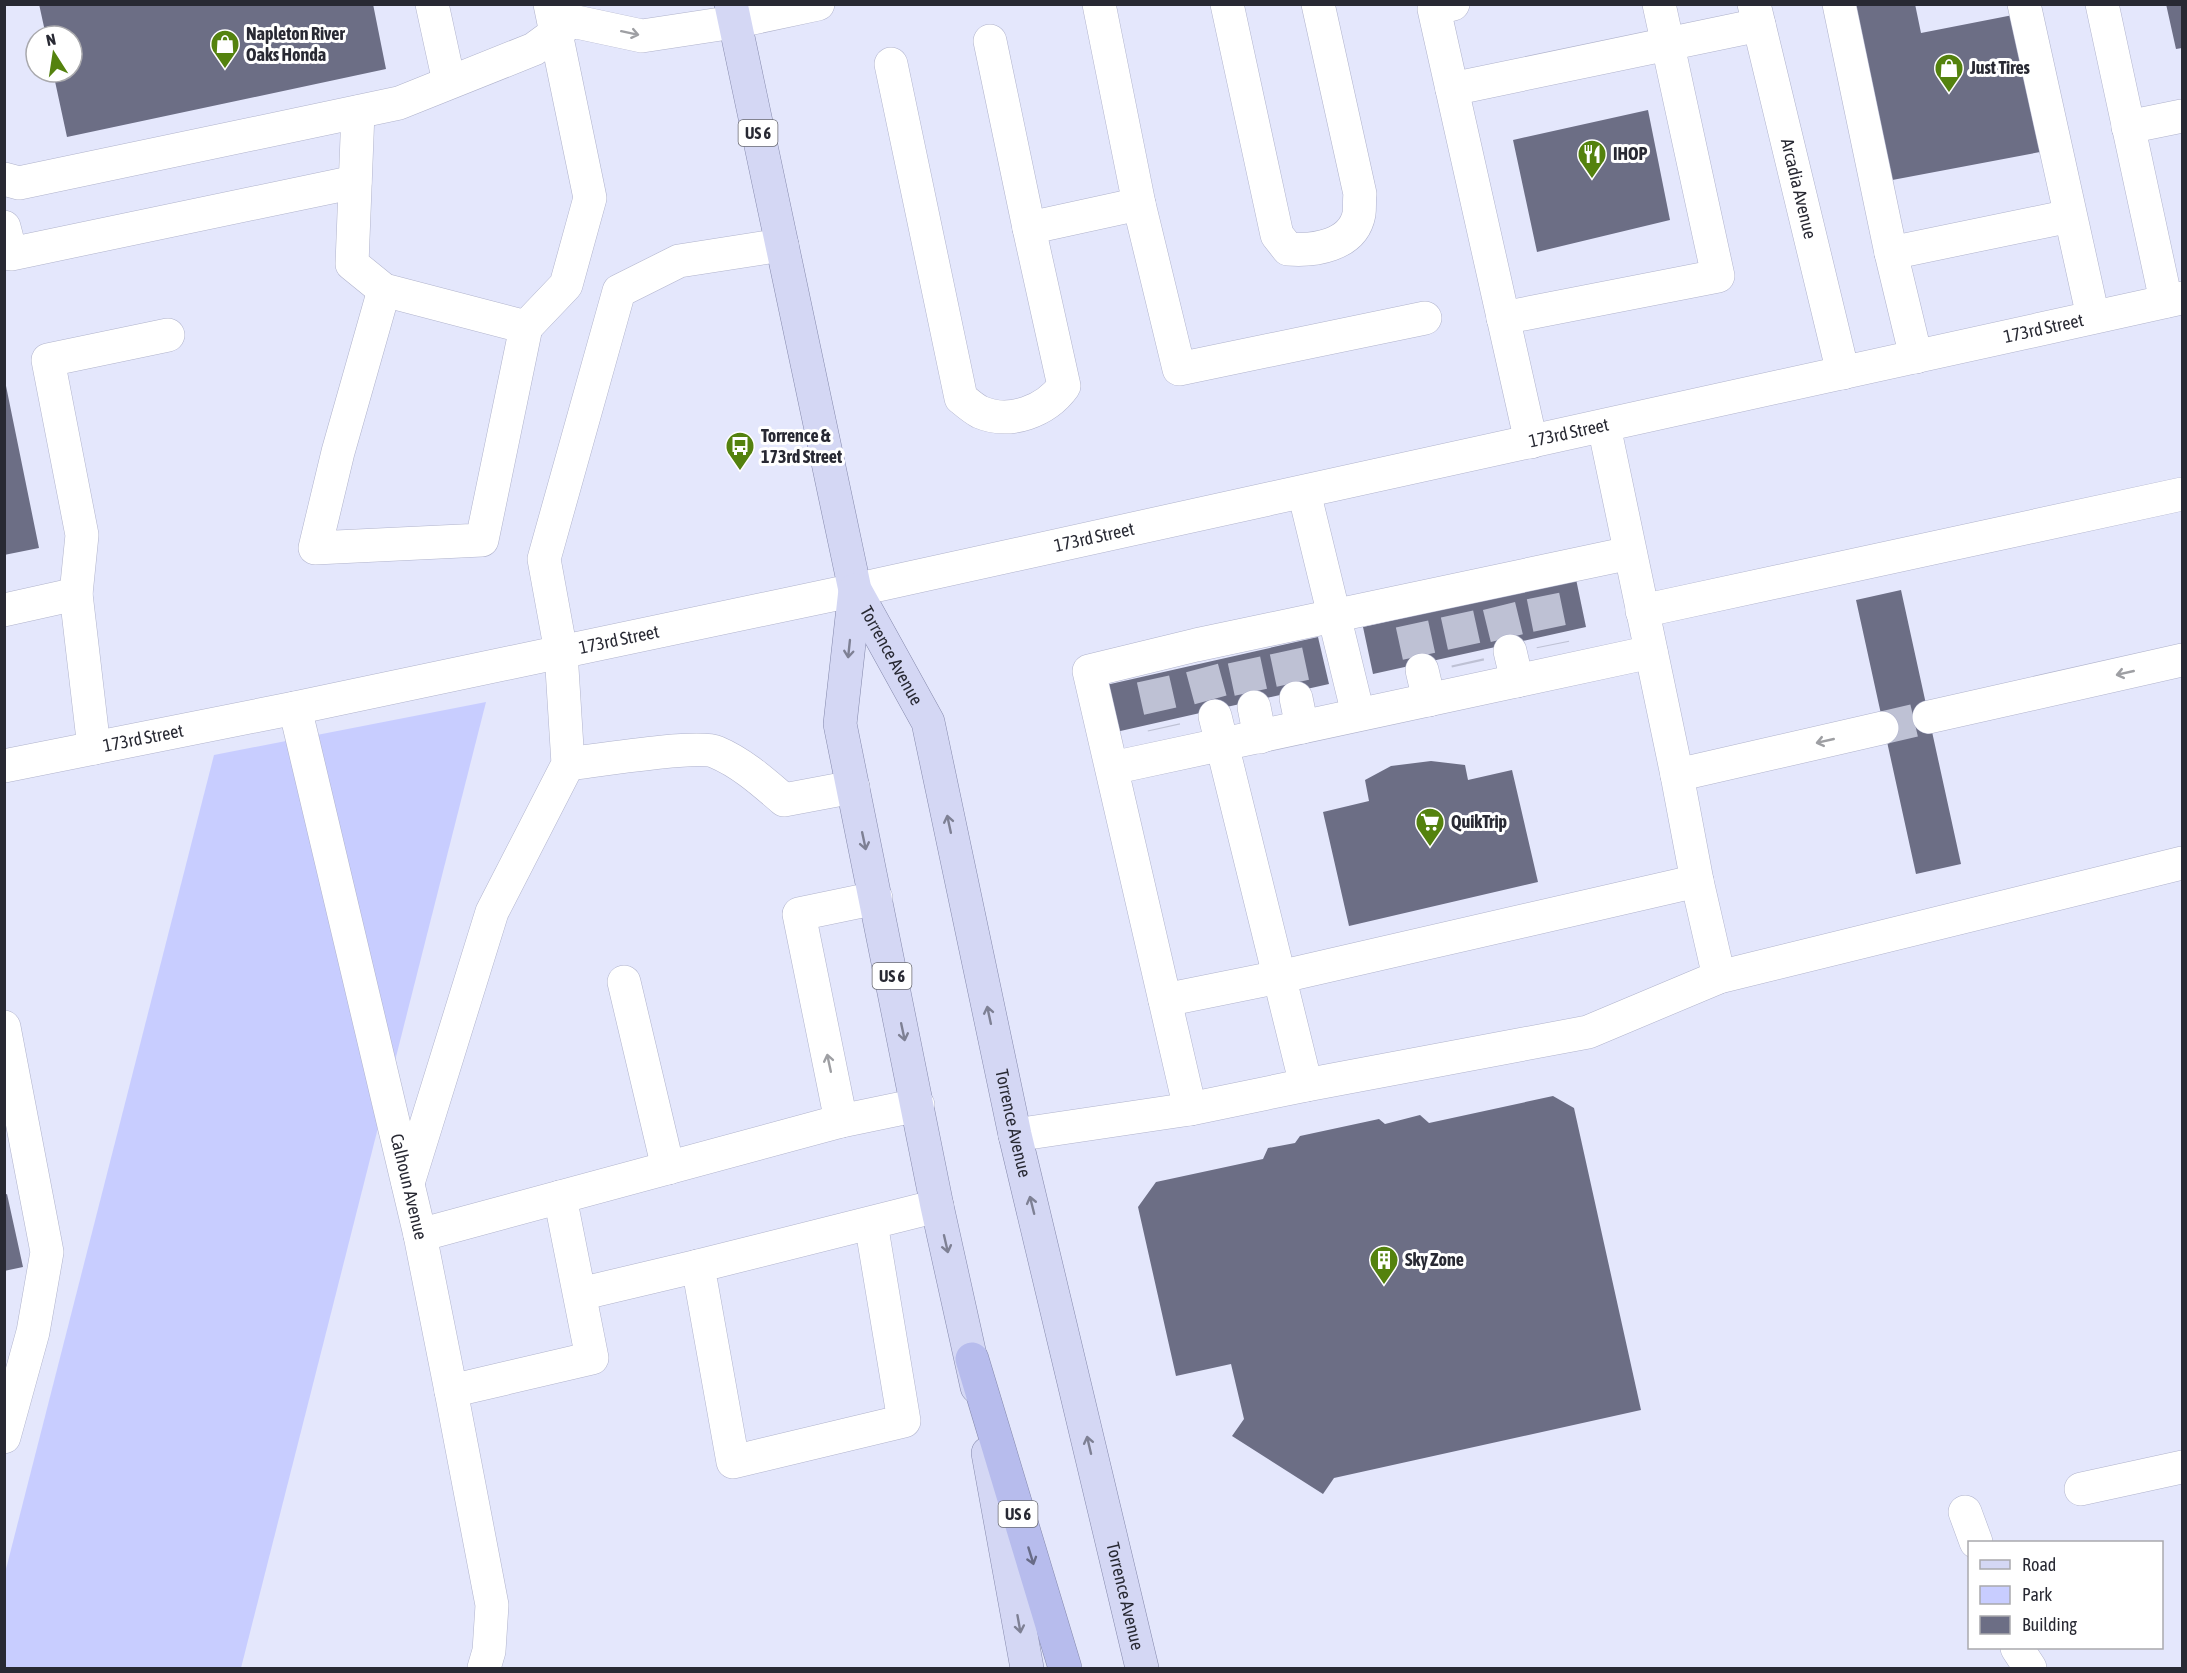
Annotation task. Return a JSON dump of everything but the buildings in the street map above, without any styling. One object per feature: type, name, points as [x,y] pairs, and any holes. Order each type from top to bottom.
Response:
[{"type":"highway","name":"US 6","points":[[972,1359],[1065,1668]]},
{"type":"main road","name":"Torrence Avenue","points":[[733,13],[855,591],[927,722],[1015,1135],[1142,1668]]},
{"type":"main road","name":"Torrence Avenue","points":[[855,591],[840,724],[937,1206],[972,1359],[1027,1668]]},
{"type":"street","points":[[432,4],[449,82]]},
{"type":"street","points":[[561,16],[642,36],[733,13],[818,4]]},
{"type":"street","points":[[1099,4],[1139,204],[1179,369],[1425,318]]},
{"type":"street","points":[[1227,4],[1277,235],[1288,249],[1308,250],[1342,241],[1352,230],[1359,215],[1360,194],[1318,4]]},
{"type":"street","points":[[1453,4],[1434,9],[1531,442]]},
{"type":"street","points":[[1503,318],[1718,276],[1659,4]]},
{"type":"street","points":[[1839,4],[1891,253],[1916,357]]},
{"type":"street","points":[[2024,4],[2092,317]]},
{"type":"street","points":[[2102,4],[2128,127],[2174,299]]},
{"type":"street","points":[[1452,89],[1668,45],[1756,15]]},
{"type":"street","name":"Arcadia Avenue","points":[[1756,15],[1843,374]]},
{"type":"street","points":[[4,179],[19,183],[399,103],[534,49],[561,16]]},
{"type":"street","points":[[384,290],[338,452],[315,548],[482,540],[526,327],[566,285],[590,198],[561,16]]},
{"type":"street","points":[[891,64],[962,398],[978,411],[993,417],[1013,417],[1041,408],[1055,398],[1064,386],[990,41]]},
{"type":"street","points":[[358,112],[352,264],[384,290],[526,327]]},
{"type":"street","points":[[2128,127],[2182,116]]},
{"type":"street","points":[[4,227],[11,254],[355,182]]},
{"type":"street","points":[[1029,228],[1139,204]]},
{"type":"street","points":[[1891,253],[2070,216]]},
{"type":"street","points":[[408,1184],[492,912],[568,764],[561,652],[544,559],[619,291],[679,261],[782,245]]},
{"type":"street","name":"173rd Street","points":[[4,766],[855,591],[2174,299]]},
{"type":"street","points":[[94,748],[76,594],[82,535],[48,360],[168,335]]},
{"type":"street","points":[[1604,426],[1697,881],[1719,976]]},
{"type":"street","points":[[1304,492],[1358,714]]},
{"type":"street","points":[[1642,611],[2182,494]]},
{"type":"street","points":[[1190,1109],[1089,671],[1151,668],[1283,639],[1335,617],[1409,613],[1540,585],[1630,553]]},
{"type":"street","points":[[4,610],[76,594]]},
{"type":"street","points":[[1112,768],[1167,742],[1299,713],[1358,714],[1425,685],[1513,666],[1556,658],[1651,652]]},
{"type":"street","points":[[1929,717],[2182,660]]},
{"type":"street","name":"Calhoun Avenue","points":[[294,708],[420,1235],[451,1391],[492,1605],[489,1651],[484,1668]]},
{"type":"street","points":[[1677,775],[1882,728]]},
{"type":"street","points":[[1219,731],[1306,1085]]},
{"type":"street","points":[[568,764],[686,750],[714,750],[755,775],[784,800],[853,787]]},
{"type":"street","points":[[1015,1135],[1190,1109],[1588,1032],[1719,976],[2182,863]]},
{"type":"street","points":[[1165,1000],[1279,977],[1697,881]]},
{"type":"street","points":[[841,1121],[799,914],[876,898]]},
{"type":"street","points":[[624,982],[668,1168]]},
{"type":"street","points":[[4,1027],[47,1252],[33,1332],[4,1437]]},
{"type":"street","points":[[420,1235],[841,1121],[918,1105]]},
{"type":"street","points":[[451,1391],[592,1358],[560,1197]]},
{"type":"street","points":[[579,1293],[698,1266],[937,1206]]},
{"type":"street","points":[[698,1266],[733,1462],[904,1421],[870,1223]]},
{"type":"street","points":[[2081,1489],[2182,1467]]},
{"type":"street","points":[[1965,1512],[1976,1541]]},
{"type":"street","points":[[2018,1649],[2030,1668]]},
{"type":"green space","points":[[486,702],[241,1668],[5,1668],[5,1573],[214,755]]},
{"type":"tunnel","points":[[1543,596],[1553,645]]},
{"type":"tunnel","points":[[1499,606],[1510,651]]},
{"type":"tunnel","points":[[1457,614],[1468,664]]},
{"type":"tunnel","points":[[1412,624],[1422,670]]},
{"type":"tunnel","points":[[1286,651],[1296,698]]},
{"type":"tunnel","points":[[1244,660],[1254,707]]},
{"type":"tunnel","points":[[1202,668],[1215,716]]},
{"type":"tunnel","points":[[1153,679],[1164,728]]},
{"type":"tunnel","points":[[1882,728],[1929,717]]},
{"type":"place","name":"Napleton River Oaks Honda","points":[[225,70]]},
{"type":"place","name":"Just Tires","points":[[1949,94]]},
{"type":"place","name":"IHOP","points":[[1592,180]]},
{"type":"place","name":"Torrence & 173rd Street","points":[[740,472]]},
{"type":"place","name":"QuikTrip","points":[[1430,848]]},
{"type":"place","name":"Sky Zone","points":[[1384,1286]]}]
